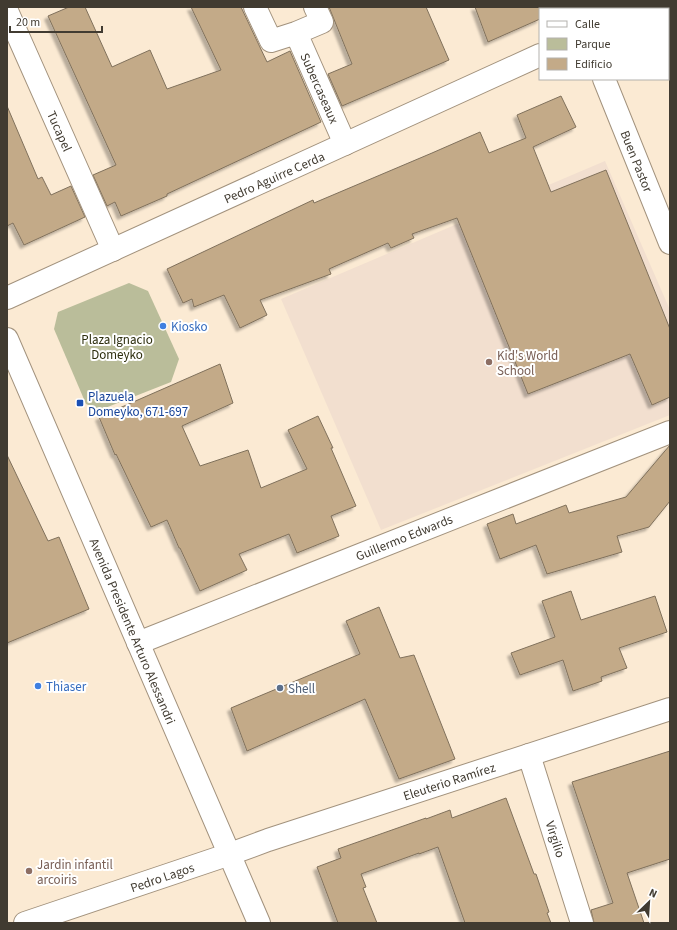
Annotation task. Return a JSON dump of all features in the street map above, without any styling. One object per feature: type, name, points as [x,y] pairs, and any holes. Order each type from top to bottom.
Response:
[{"type":"street","points":[[255,7],[270,40],[296,33],[322,22],[315,7]]},
{"type":"street","name":"Tucapel","points":[[7,11],[113,250]]},
{"type":"street","name":"Subercaseaux","points":[[296,33],[345,144]]},
{"type":"street","name":"Pedro Aguirre Cerda","points":[[7,298],[539,55]]},
{"type":"street","name":"Buen Pastor","points":[[604,80],[670,243]]},
{"type":"street","name":"Avenida Presidente Arturo Alessandri","points":[[7,339],[260,923]]},
{"type":"street","name":"Guillermo Edwards","points":[[138,643],[670,432]]},
{"type":"street","name":"Eleuterio Ramírez","points":[[230,854],[268,840],[670,709]]},
{"type":"street","name":"Virgilio","points":[[529,755],[582,923]]},
{"type":"street","name":"Pedro Lagos","points":[[25,923],[230,854]]},
{"type":"shaded area","name":"Kid's World School","points":[[605,161],[670,310],[670,415],[381,530],[281,299]]},
{"type":"green space","name":"Plaza Ignacio Domeyko","points":[[129,283],[148,291],[179,359],[171,382],[100,410],[86,404],[54,329],[58,312]]},
{"type":"building","points":[[69,7],[85,7],[112,67],[150,50],[167,89],[221,70],[191,7],[241,7],[267,62],[290,51],[321,122],[167,194],[167,196],[121,216],[115,202],[107,206],[93,175],[116,165],[48,16]]},
{"type":"building","points":[[329,7],[426,7],[449,60],[342,106],[328,74],[352,64]]},
{"type":"building","points":[[475,7],[562,7],[539,8],[539,19],[488,42]]},
{"type":"building","points":[[561,96],[576,127],[533,147],[551,192],[606,170],[670,329],[670,397],[652,405],[630,354],[528,394],[457,218],[412,234],[414,238],[391,248],[388,243],[329,269],[331,274],[260,300],[267,315],[240,328],[224,295],[194,307],[192,299],[183,303],[167,269],[313,200],[314,203],[480,132],[489,153],[526,138],[517,115]]},
{"type":"building","points":[[7,106],[38,179],[42,177],[51,195],[71,186],[85,217],[24,245],[13,223],[7,226]]},
{"type":"building","points":[[220,364],[233,403],[182,426],[200,466],[248,450],[261,488],[307,469],[288,430],[318,416],[333,448],[331,448],[356,506],[331,516],[339,536],[297,553],[289,534],[239,554],[247,570],[200,591],[167,520],[151,527],[116,454],[115,455],[99,417]]},
{"type":"building","points":[[670,445],[670,501],[649,527],[617,536],[622,552],[547,574],[536,545],[500,559],[487,524],[513,514],[516,524],[566,505],[569,513],[626,497]]},
{"type":"building","points":[[7,455],[48,541],[59,537],[89,609],[7,643]]},
{"type":"building","points":[[571,591],[581,620],[655,596],[667,632],[619,648],[627,668],[601,677],[602,681],[573,691],[563,660],[520,675],[511,653],[555,637],[542,601]]},
{"type":"building","points":[[379,607],[400,658],[414,655],[455,759],[399,779],[365,699],[247,751],[231,708],[360,654],[346,621]]},
{"type":"building","points":[[670,751],[670,859],[627,873],[644,923],[594,923],[591,910],[613,903],[572,782]]},
{"type":"building","points":[[506,798],[534,874],[536,874],[549,912],[547,913],[551,923],[465,923],[438,847],[361,874],[366,887],[363,888],[377,923],[338,923],[317,867],[341,858],[338,849],[450,810],[452,818]]},
{"type":"place","name":"Kiosko","points":[[163,326]]},
{"type":"place","name":"Kid's World School","points":[[489,362]]},
{"type":"place","name":"Plazuela Domeyko, 671-697","points":[[80,403]]},
{"type":"place","name":"Thiaser","points":[[38,686]]},
{"type":"place","name":"Shell","points":[[280,688]]},
{"type":"place","name":"Jardin infantil arcoiris","points":[[29,871]]}]
